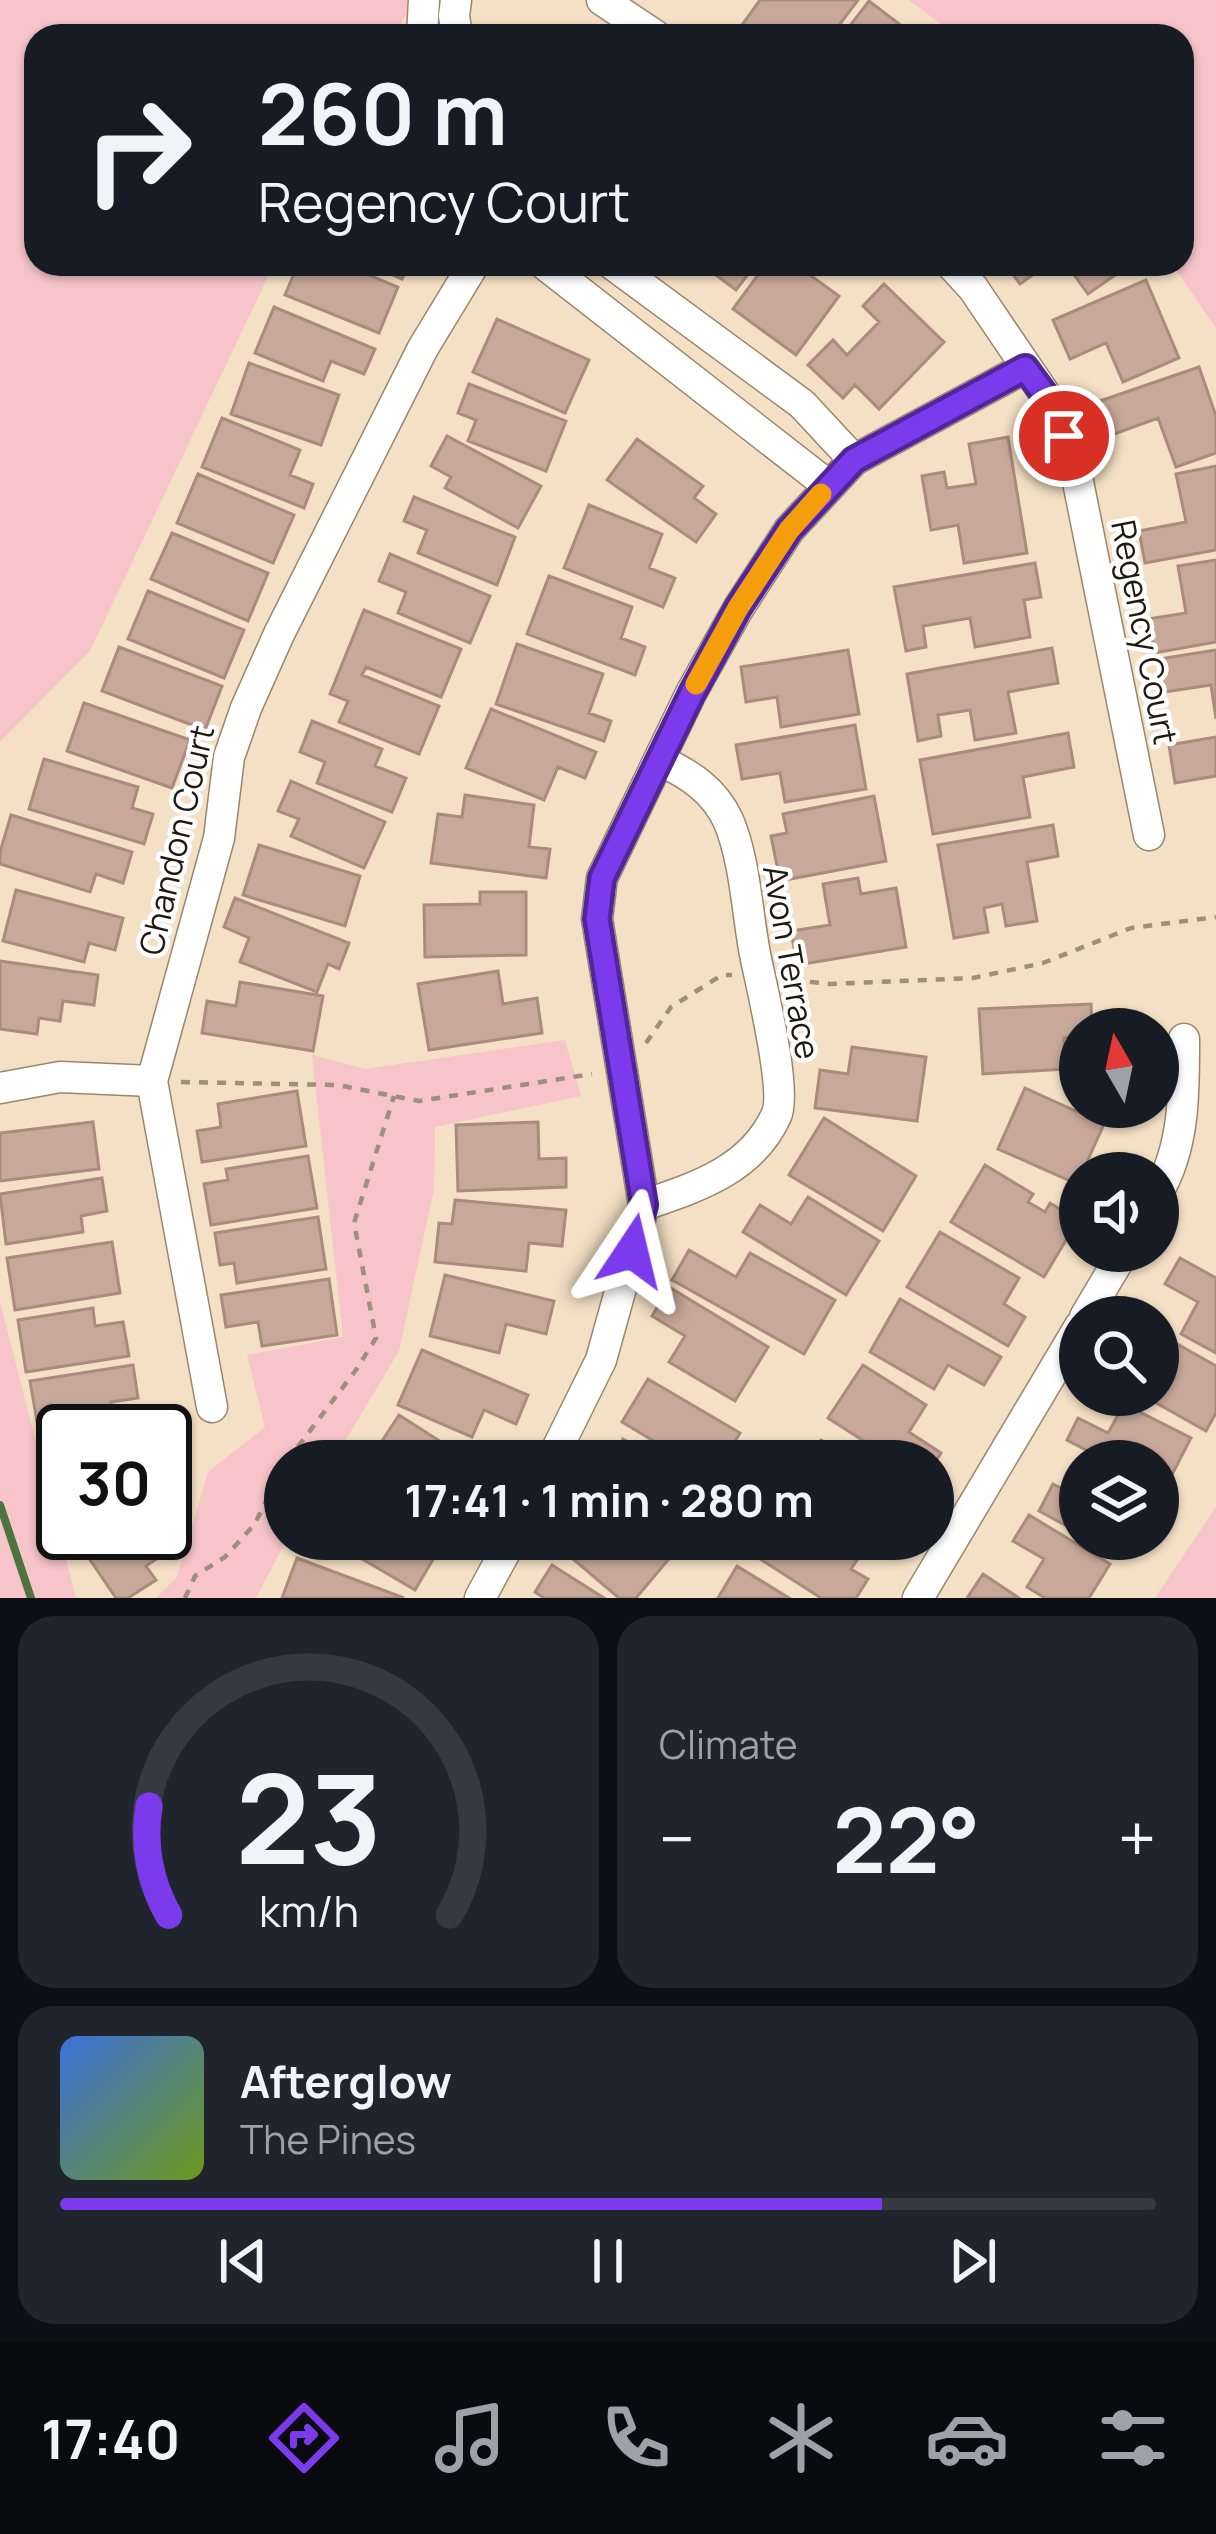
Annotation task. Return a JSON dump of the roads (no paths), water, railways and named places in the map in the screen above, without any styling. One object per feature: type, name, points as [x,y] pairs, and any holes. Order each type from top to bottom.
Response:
[{"type":"street","points":[[602,0],[638,24]]},
{"type":"street","name":"Chandon Court","points":[[212,1407],[152,1082],[219,838],[229,757],[246,708],[278,634],[423,348],[467,276]]},
{"type":"street","points":[[559,276],[829,485]]},
{"type":"street","points":[[628,276],[802,404],[854,460]]},
{"type":"street","name":"Regency Court","points":[[962,276],[1053,406],[1075,467],[1149,835]]},
{"type":"street","points":[[562,1440],[602,1360],[644,1205],[597,919],[602,878],[692,693],[738,608],[789,530],[854,460],[1025,368]]},
{"type":"street","name":"Avon Terrace","points":[[644,1205],[728,1172],[760,1143],[779,1111],[773,1045],[742,872],[728,821],[712,795],[687,772],[661,760]]},
{"type":"street","points":[[1173,1152],[1185,1106],[1184,1040]]},
{"type":"street","points":[[0,1088],[59,1077],[152,1082]]},
{"type":"street","points":[[917,1598],[1059,1361]]},
{"type":"street","points":[[480,1598],[501,1560]]},
{"type":"waterway","points":[[0,1505],[31,1598]]}]
